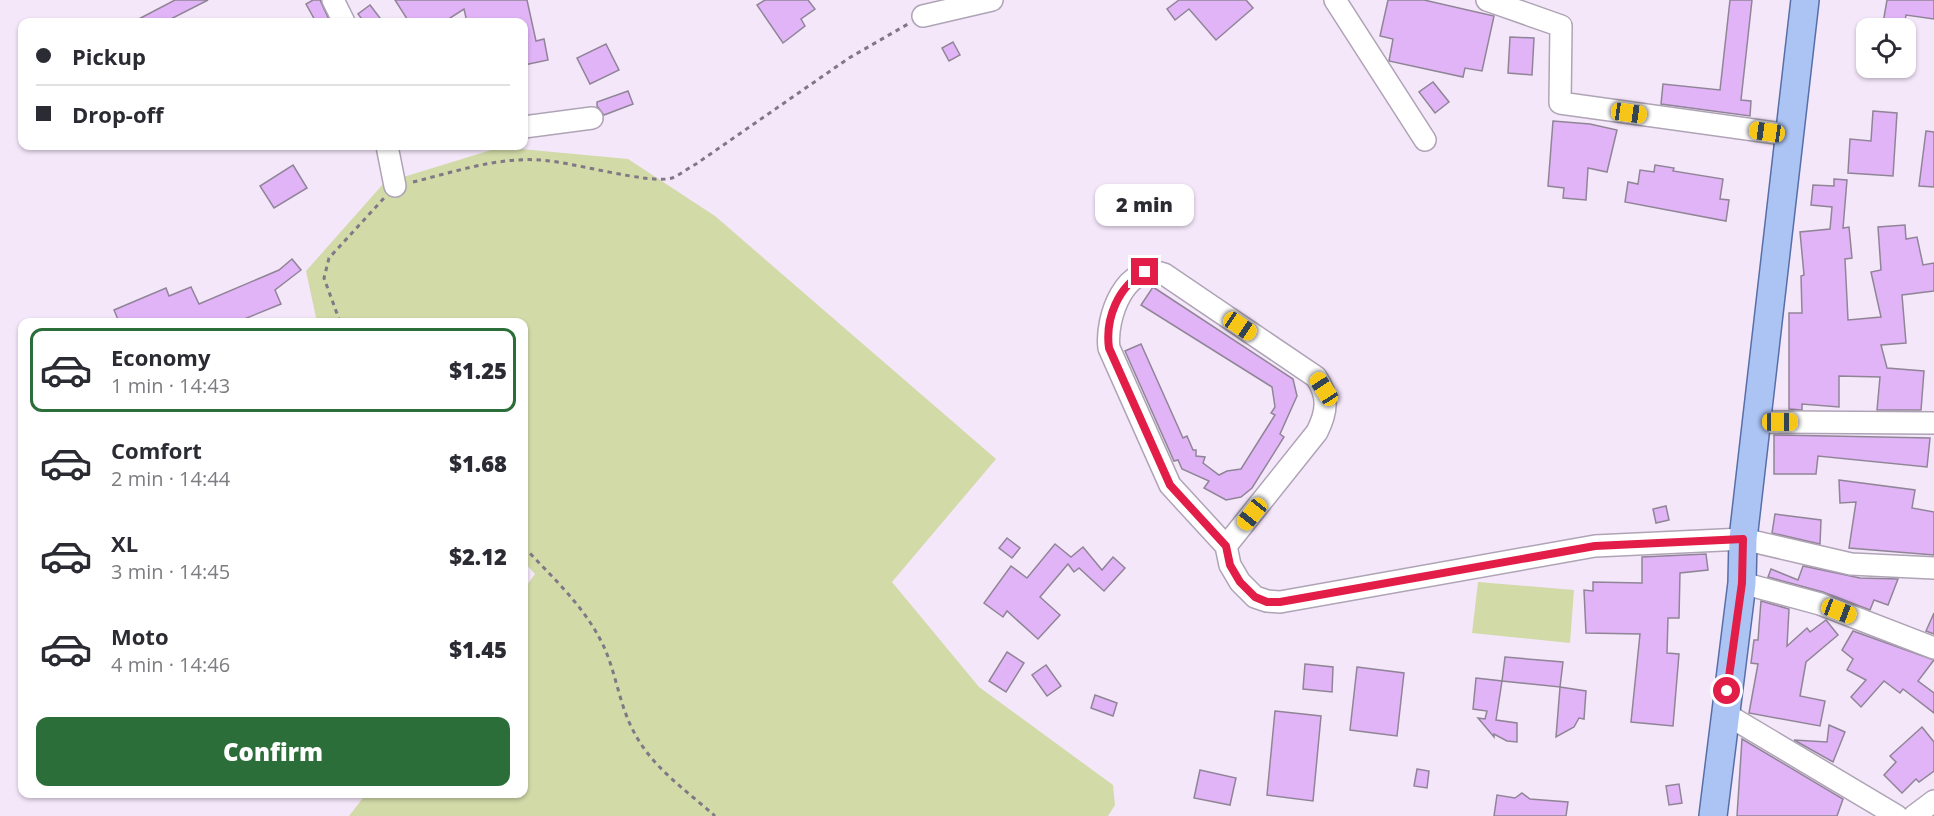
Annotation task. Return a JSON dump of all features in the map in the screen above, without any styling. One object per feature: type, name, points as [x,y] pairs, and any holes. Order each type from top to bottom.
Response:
[{"type":"main road","points":[[1713,816],[1724,713],[1742,583],[1743,539],[1805,0]]},
{"type":"street","points":[[333,0],[342,18]]},
{"type":"street","points":[[923,16],[992,0]]},
{"type":"street","points":[[1335,0],[1425,140]]},
{"type":"street","points":[[1486,0],[1509,4],[1561,26],[1560,103],[1790,135]]},
{"type":"street","points":[[528,126],[592,118]]},
{"type":"street","points":[[388,150],[395,186]]},
{"type":"street","points":[[1226,546],[1317,432],[1324,419],[1324,389],[1316,377],[1173,280],[1153,270],[1145,272],[1137,276],[1114,306],[1107,332],[1109,348],[1170,485],[1226,546],[1230,565],[1240,582],[1255,597],[1267,602],[1280,602],[1595,546],[1743,539],[1851,564],[1934,568]]},
{"type":"street","points":[[1757,422],[1934,423]]},
{"type":"street","points":[[1742,583],[1820,604],[1934,648]]},
{"type":"street","points":[[1724,713],[1897,816]]},
{"type":"street","points":[[1914,816],[1934,801]]},
{"type":"path","points":[[339,318],[324,278],[329,258],[395,186],[500,162],[539,159],[595,167],[643,178],[670,178],[696,164],[849,58],[923,16]]},
{"type":"path","points":[[528,551],[572,597],[601,640],[621,702],[635,735],[661,769],[715,816]]},
{"type":"green space","points":[[491,150],[528,150],[628,159],[715,216],[996,459],[892,582],[979,687],[1113,785],[1115,805],[1108,816],[349,816],[363,798],[528,798],[528,584],[535,574],[528,566],[528,318],[316,318],[306,271],[384,183]]},
{"type":"green space","points":[[1478,582],[1574,590],[1570,643],[1472,633]]},
{"type":"building","points":[[175,0],[208,0],[173,18],[141,18]]},
{"type":"building","points":[[313,0],[320,0],[328,18],[314,18],[306,4]]},
{"type":"building","points":[[395,0],[527,0],[536,41],[544,39],[548,60],[528,64],[528,18],[466,18],[464,9],[450,18],[406,18]]},
{"type":"building","points":[[765,0],[808,0],[815,9],[801,19],[805,26],[783,43],[757,5]]},
{"type":"building","points":[[1179,0],[1246,0],[1253,8],[1216,40],[1189,9],[1175,20],[1167,9]]},
{"type":"building","points":[[1388,0],[1424,0],[1494,16],[1482,71],[1465,68],[1463,77],[1389,61],[1393,39],[1380,36]]},
{"type":"building","points":[[1730,0],[1752,0],[1741,100],[1751,101],[1750,116],[1661,104],[1663,84],[1720,90]]},
{"type":"building","points":[[1887,0],[1934,0],[1934,19],[1906,15],[1905,18],[1884,18]]},
{"type":"building","points":[[370,5],[380,18],[361,18],[358,14]]},
{"type":"building","points":[[1510,37],[1534,38],[1532,75],[1508,73]]},
{"type":"building","points":[[953,42],[960,55],[949,61],[942,48]]},
{"type":"building","points":[[606,44],[619,70],[590,84],[577,58]]},
{"type":"building","points":[[1433,82],[1449,102],[1435,113],[1419,92]]},
{"type":"building","points":[[628,91],[633,104],[604,115],[597,106],[597,102]]},
{"type":"building","points":[[1873,111],[1897,113],[1893,176],[1848,173],[1850,139],[1871,141]]},
{"type":"building","points":[[1553,121],[1590,124],[1617,130],[1607,172],[1588,168],[1586,200],[1563,198],[1564,188],[1548,186]]},
{"type":"building","points":[[1926,131],[1934,132],[1934,187],[1919,186]]},
{"type":"building","points":[[293,165],[307,188],[274,208],[260,186]]},
{"type":"building","points":[[1655,165],[1674,168],[1673,171],[1723,179],[1720,199],[1729,200],[1726,221],[1625,202],[1628,182],[1638,184],[1640,170],[1654,172]]},
{"type":"building","points":[[1834,179],[1847,180],[1843,228],[1849,227],[1852,258],[1845,259],[1848,320],[1881,317],[1871,272],[1881,270],[1878,227],[1905,225],[1906,239],[1917,237],[1923,265],[1934,263],[1934,291],[1902,295],[1906,343],[1881,345],[1887,368],[1924,371],[1921,410],[1877,410],[1880,377],[1839,376],[1839,407],[1802,404],[1802,410],[1789,409],[1789,313],[1802,313],[1801,276],[1804,275],[1800,232],[1830,229],[1832,207],[1811,205],[1813,185],[1834,186]]},
{"type":"building","points":[[292,259],[301,270],[275,290],[281,304],[247,318],[117,318],[114,310],[166,288],[169,296],[191,287],[199,304],[279,270]]},
{"type":"building","points":[[1153,287],[1293,379],[1297,396],[1280,434],[1284,437],[1252,488],[1241,497],[1226,500],[1204,488],[1209,481],[1182,469],[1178,460],[1174,461],[1125,351],[1141,344],[1183,438],[1187,436],[1193,450],[1196,450],[1196,456],[1205,457],[1203,463],[1219,475],[1241,469],[1275,415],[1271,413],[1275,407],[1272,387],[1141,305]]},
{"type":"building","points":[[1774,435],[1930,438],[1927,467],[1818,456],[1816,474],[1774,474]]},
{"type":"building","points":[[1839,480],[1915,490],[1912,508],[1934,512],[1934,555],[1849,548],[1856,502],[1840,503]]},
{"type":"building","points":[[1666,506],[1669,520],[1656,523],[1653,509]]},
{"type":"building","points":[[1775,514],[1821,520],[1820,544],[1772,533]]},
{"type":"building","points":[[1007,538],[1020,548],[1012,558],[999,548]]},
{"type":"building","points":[[1055,544],[1071,557],[1083,547],[1102,570],[1113,557],[1125,568],[1104,591],[1079,568],[1074,572],[1068,564],[1040,597],[1060,615],[1038,639],[1007,611],[1003,617],[984,603],[1011,566],[1027,578]]},
{"type":"building","points":[[1706,554],[1708,570],[1680,573],[1679,618],[1668,618],[1667,653],[1679,654],[1673,726],[1631,722],[1640,634],[1586,633],[1584,590],[1593,591],[1593,582],[1642,583],[1642,557]]},
{"type":"building","points":[[1803,566],[1860,578],[1898,579],[1888,605],[1874,600],[1870,610],[1823,592],[1768,577],[1771,569],[1798,580]]},
{"type":"building","points":[[1761,601],[1789,609],[1787,646],[1807,628],[1810,632],[1826,620],[1838,635],[1806,662],[1800,696],[1825,701],[1820,726],[1749,713],[1758,664],[1751,663],[1754,640],[1758,640]]},
{"type":"building","points":[[1934,613],[1934,634],[1926,631]]},
{"type":"building","points":[[1853,631],[1934,660],[1918,681],[1934,693],[1934,713],[1903,689],[1900,693],[1884,681],[1861,707],[1851,697],[1866,680],[1847,670],[1853,659],[1842,650]]},
{"type":"building","points":[[1007,652],[1024,663],[1006,692],[989,681]]},
{"type":"building","points":[[1505,657],[1563,662],[1560,687],[1502,681]]},
{"type":"building","points":[[1305,664],[1333,667],[1332,692],[1303,689]]},
{"type":"building","points":[[1046,665],[1061,686],[1047,696],[1032,675]]},
{"type":"building","points":[[1357,667],[1404,673],[1397,736],[1350,730]]},
{"type":"building","points":[[1476,678],[1502,681],[1496,720],[1517,723],[1517,742],[1507,741],[1494,734],[1494,737],[1478,718],[1485,719],[1487,711],[1473,709]]},
{"type":"building","points":[[1560,687],[1586,691],[1584,719],[1579,718],[1574,727],[1556,737]]},
{"type":"building","points":[[1095,695],[1117,703],[1113,716],[1091,708]]},
{"type":"building","points":[[1275,711],[1321,716],[1313,801],[1267,795]]},
{"type":"building","points":[[1829,725],[1845,732],[1833,762],[1794,740],[1827,742]]},
{"type":"building","points":[[1922,727],[1934,742],[1934,771],[1919,782],[1916,779],[1902,793],[1884,775],[1896,762],[1890,756]]},
{"type":"building","points":[[1742,739],[1843,799],[1837,816],[1737,816]]},
{"type":"building","points":[[1417,769],[1429,771],[1427,788],[1414,786]]},
{"type":"building","points":[[1200,770],[1236,778],[1230,805],[1194,798]]},
{"type":"building","points":[[1679,784],[1682,803],[1669,805],[1666,786]]},
{"type":"building","points":[[1522,793],[1530,799],[1568,802],[1566,816],[1494,816],[1497,795],[1515,798]]},
{"type":"route","points":[[1145,272],[1137,276],[1114,306],[1107,332],[1109,348],[1170,485],[1226,546],[1230,565],[1240,582],[1255,597],[1267,602],[1280,602],[1595,546],[1743,539],[1742,583],[1727,691]]}]
